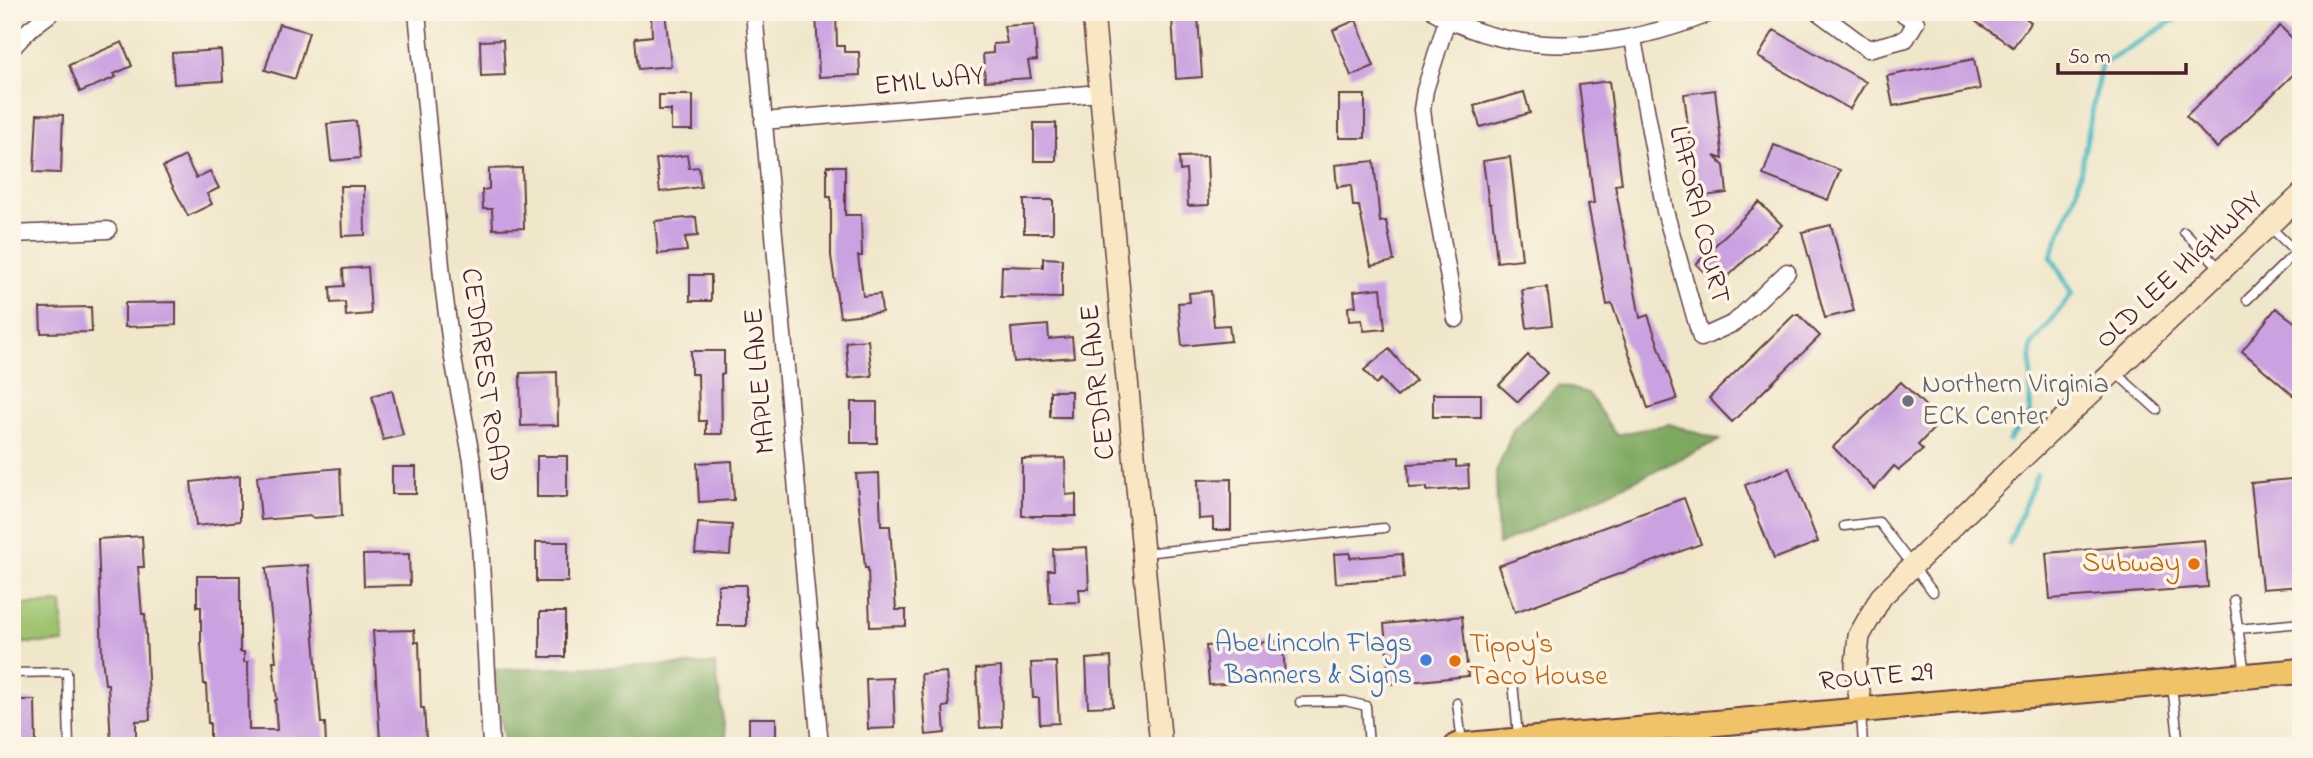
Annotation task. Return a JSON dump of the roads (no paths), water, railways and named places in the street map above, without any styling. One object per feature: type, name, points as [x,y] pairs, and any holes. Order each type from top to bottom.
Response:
[{"type":"main road","name":"CEDAR LANE","points":[[1093,12],[1161,746]]},
{"type":"main road","name":"OLD LEE HIGHWAY","points":[[1861,709],[1856,665],[1858,635],[1881,597],[2114,371],[2301,195]]},
{"type":"main road","name":"ROUTE 29","points":[[1457,746],[1663,731],[1861,709],[2301,671]]},
{"type":"street","points":[[12,48],[52,12]]},
{"type":"street","name":"CEDAREST ROAD","points":[[417,12],[442,276],[452,353],[472,461],[480,543],[491,746]]},
{"type":"street","name":"MAPLE LANE","points":[[754,12],[820,746]]},
{"type":"street","points":[[1456,319],[1422,110],[1441,16],[1496,37],[1558,45],[1633,39],[1713,12]]},
{"type":"street","points":[[1818,12],[1868,50],[1906,39],[1916,22],[1901,12]]},
{"type":"street","name":"LAFORA COURT","points":[[1633,39],[1665,211],[1702,338],[1734,323],[1787,272]]},
{"type":"street","name":"EMIL WAY","points":[[763,121],[1100,93]]},
{"type":"street","points":[[12,234],[108,230]]},
{"type":"lane","points":[[2247,300],[2295,252],[2269,225]]},
{"type":"lane","points":[[2184,232],[2221,269]]},
{"type":"lane","points":[[2114,371],[2157,410]]},
{"type":"lane","points":[[1844,526],[1878,522],[1933,592]]},
{"type":"lane","points":[[1144,553],[1384,528]]},
{"type":"lane","points":[[2234,600],[2246,675]]},
{"type":"lane","points":[[2237,629],[2301,623]]},
{"type":"lane","points":[[12,673],[67,673],[69,746]]},
{"type":"lane","points":[[2171,681],[2179,746]]},
{"type":"lane","points":[[1513,682],[1518,742]]},
{"type":"lane","points":[[1300,702],[1345,701],[1366,706],[1369,746]]},
{"type":"lane","points":[[1458,703],[1462,745]]},
{"type":"lane","points":[[1861,709],[1863,746]]},
{"type":"waterway","points":[[2009,440],[2030,413],[2031,346],[2072,294],[2051,256],[2077,190],[2101,65],[2187,12]]},
{"type":"waterway","points":[[2009,544],[2037,475]]},
{"type":"waterway","points":[[1928,746],[1929,742]]},
{"type":"place","name":"Northern Virginia ECK Center","points":[[1908,401]]},
{"type":"place","name":"Subway","points":[[2194,564]]},
{"type":"place","name":"Abe Lincoln Flags Banners & Signs","points":[[1426,660]]},
{"type":"place","name":"Tippy's Taco House","points":[[1455,661]]}]
